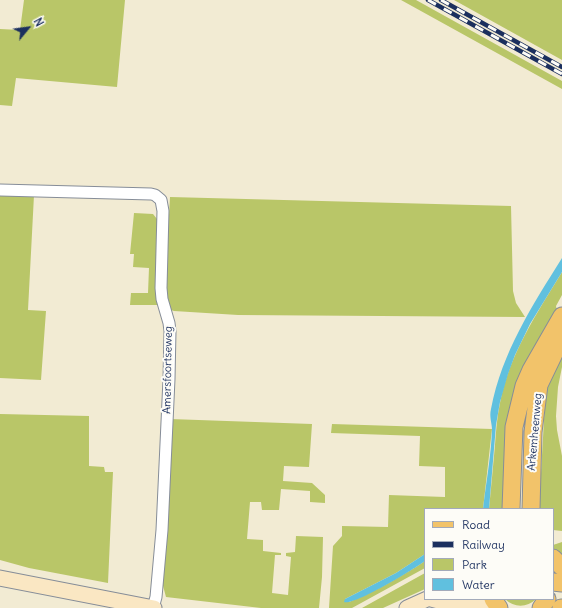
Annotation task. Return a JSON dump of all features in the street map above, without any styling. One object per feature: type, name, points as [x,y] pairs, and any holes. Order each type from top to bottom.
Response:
[{"type":"main road","name":"Arkemheenweg","points":[[511,508],[514,427],[524,386],[531,370],[562,316]]},
{"type":"main road","name":"Arkemheenweg","points":[[531,508],[533,432],[539,385],[562,337]]},
{"type":"main road","points":[[554,559],[562,567]]},
{"type":"main road","name":"Amersfoortseweg","points":[[0,578],[153,608]]},
{"type":"main road","points":[[407,608],[425,600]]},
{"type":"main road","points":[[435,600],[454,605],[489,604]]},
{"type":"street","name":"Amersfoortseweg","points":[[0,190],[151,194],[155,195],[161,200],[163,210],[161,288],[162,299],[170,331],[162,530],[156,597],[153,608]]},
{"type":"green space","points":[[24,0],[125,0],[117,87],[16,78],[12,106],[0,105],[0,29],[20,30]]},
{"type":"green space","points":[[401,0],[416,0],[562,81],[562,89]]},
{"type":"green space","points":[[454,0],[562,0],[562,60]]},
{"type":"green space","points":[[0,195],[34,195],[28,310],[46,311],[41,380],[0,378]]},
{"type":"green space","points":[[170,197],[511,206],[513,291],[516,303],[525,317],[238,315],[171,310],[165,285]]},
{"type":"green space","points":[[134,213],[153,214],[160,227],[161,305],[130,305],[131,293],[148,293],[149,268],[133,267],[134,254],[130,254]]},
{"type":"green space","points":[[562,272],[562,295],[556,306],[557,311],[537,350],[505,508],[489,508],[497,419],[504,385],[517,351]]},
{"type":"green space","points":[[562,344],[562,367],[558,387],[556,416],[562,456],[562,531],[554,530],[554,508],[539,508],[546,384]]},
{"type":"green space","points":[[0,414],[89,416],[89,466],[104,467],[105,472],[113,472],[108,583],[29,568],[0,560]]},
{"type":"green space","points":[[170,419],[312,424],[309,467],[284,466],[283,481],[312,483],[325,495],[325,503],[310,502],[310,491],[281,489],[279,510],[262,510],[261,502],[250,502],[247,539],[263,540],[263,551],[281,553],[281,555],[275,555],[272,593],[288,595],[291,557],[286,556],[286,553],[295,552],[296,536],[323,537],[322,577],[319,608],[261,608],[166,597],[162,582]]},
{"type":"green space","points":[[332,424],[492,429],[483,508],[424,508],[424,555],[396,573],[345,599],[349,602],[397,578],[424,562],[424,569],[352,608],[329,608],[333,546],[342,536],[342,526],[388,527],[389,495],[445,497],[445,467],[419,466],[420,436],[331,433]]},
{"type":"green space","points":[[562,542],[562,561],[554,552],[554,545]]},
{"type":"green space","points":[[424,574],[424,589],[383,608],[362,608]]},
{"type":"green space","points":[[506,600],[535,600],[529,604],[520,606]]},
{"type":"water","points":[[562,258],[562,272],[530,324],[515,355],[508,374],[500,402],[496,425],[489,508],[483,508],[490,460],[492,430],[490,412],[496,388],[510,349],[540,294]]},
{"type":"water","points":[[424,555],[424,562],[397,579],[371,593],[350,602],[344,602],[345,599],[396,573]]},
{"type":"railway","points":[[428,0],[562,74]]},
{"type":"railway","points":[[441,0],[562,67]]}]
